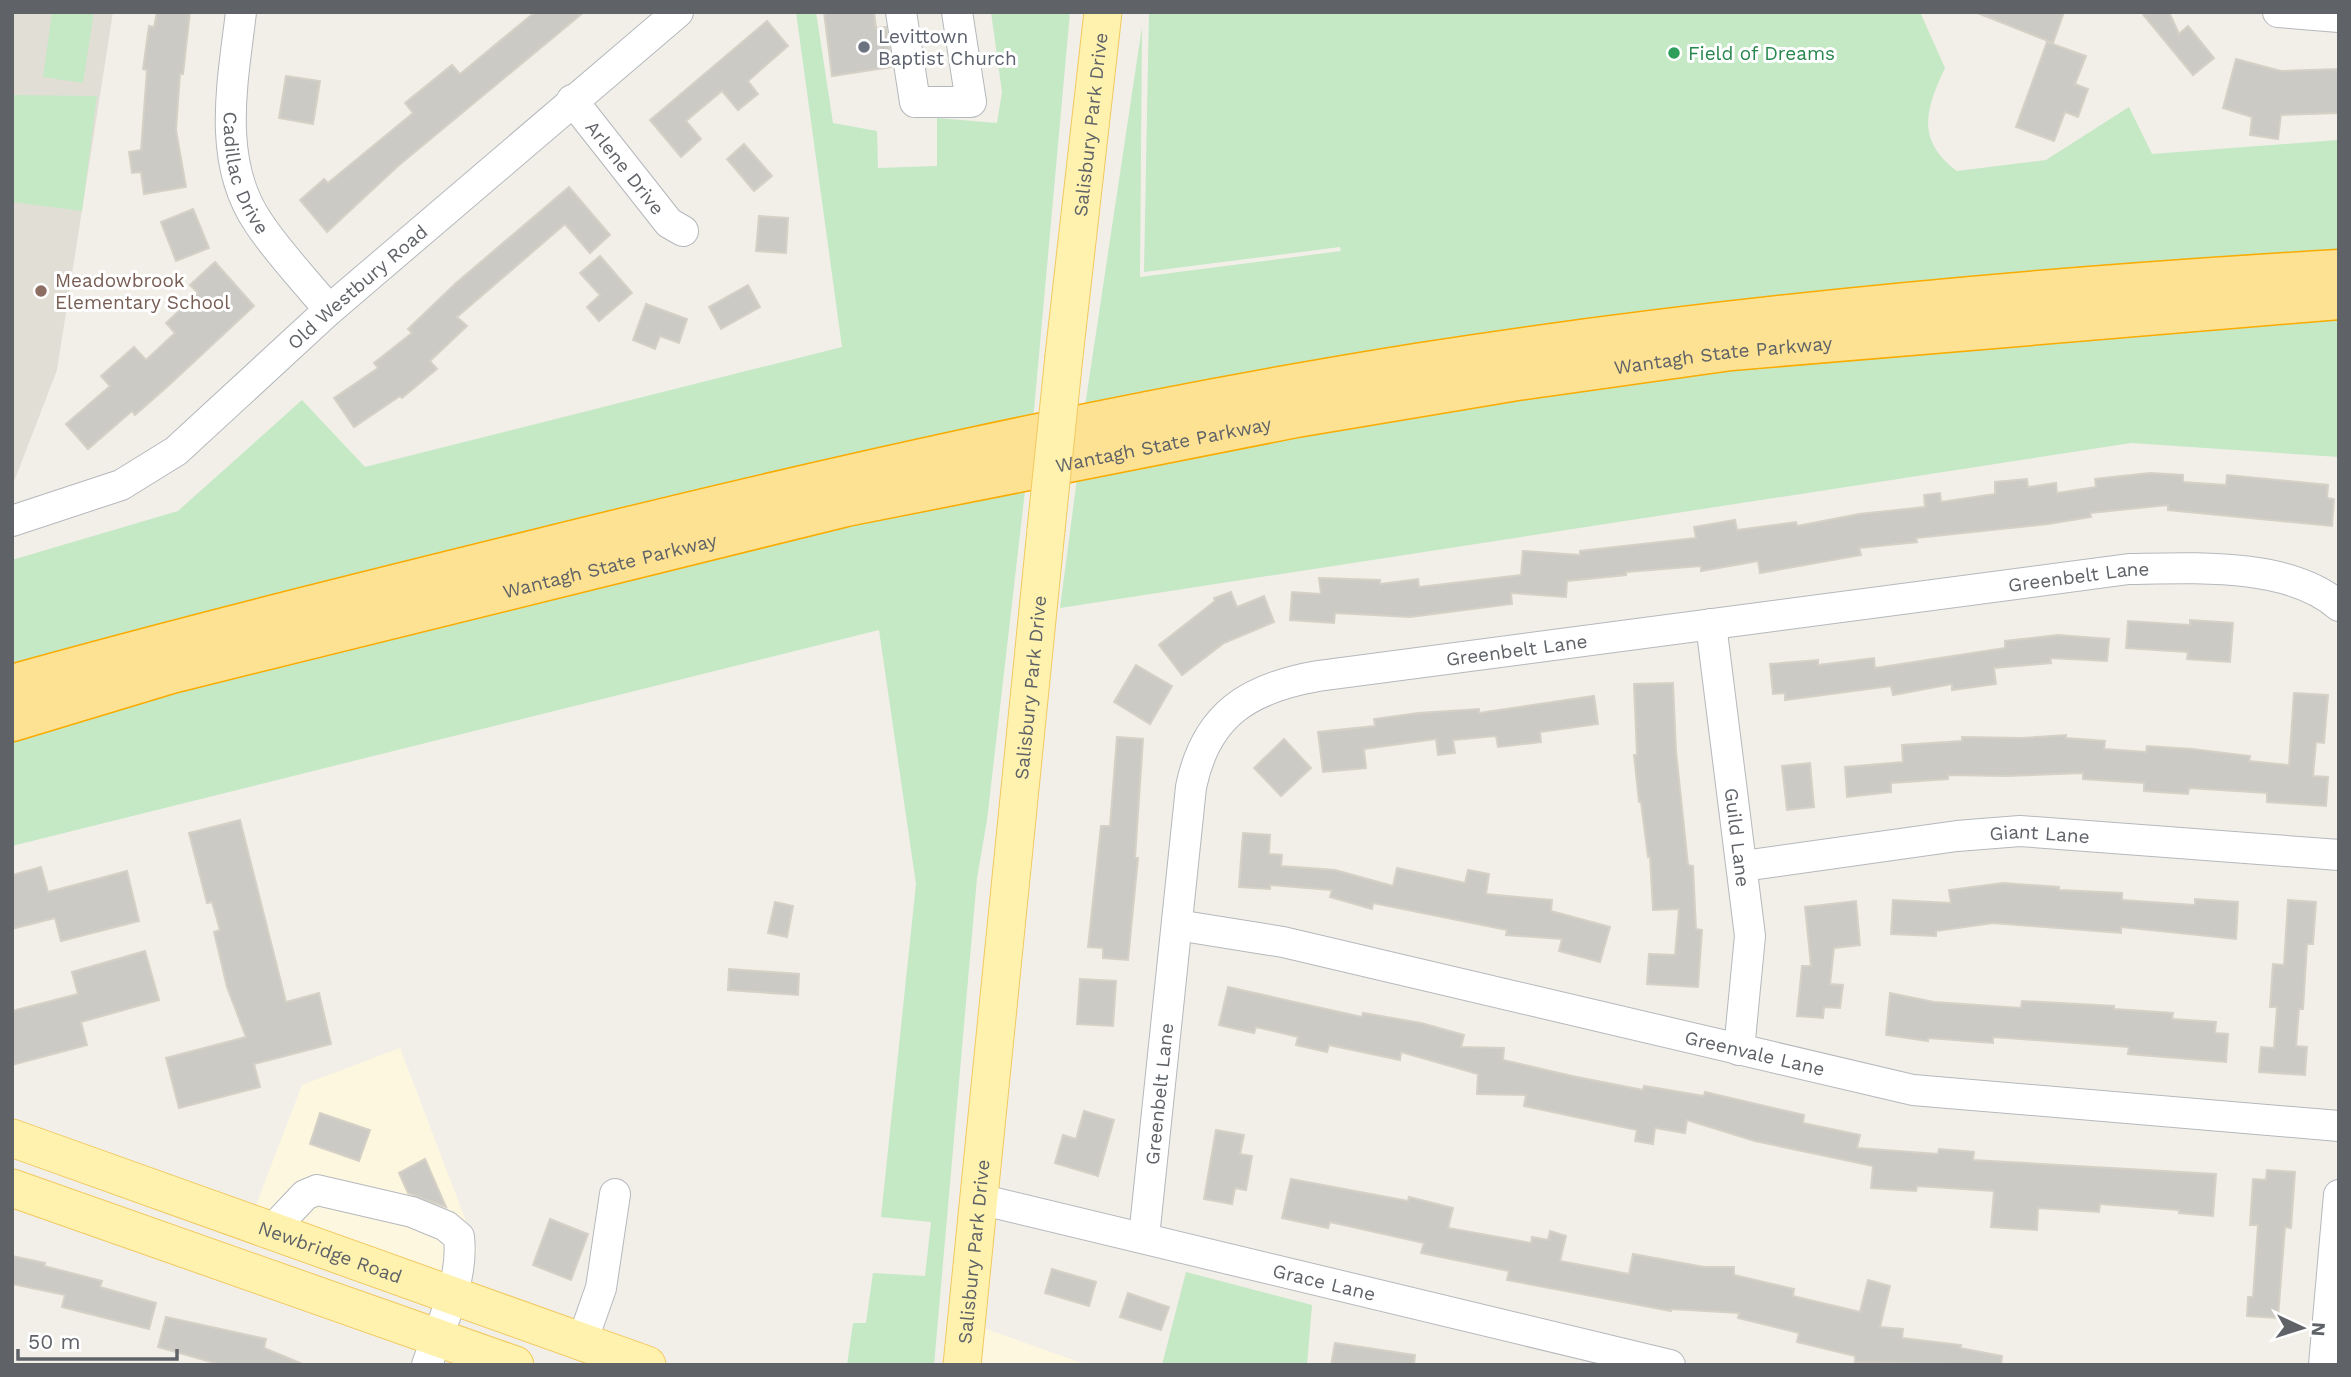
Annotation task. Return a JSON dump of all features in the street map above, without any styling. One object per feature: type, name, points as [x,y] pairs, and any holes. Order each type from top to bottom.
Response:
[{"type":"highway","name":"Wantagh State Parkway","points":[[12,684],[170,640],[764,493],[1127,416],[1414,364],[1876,304],[2131,281],[2339,269]]},
{"type":"highway","name":"Wantagh State Parkway","points":[[12,722],[171,674],[834,510],[1296,418],[1517,381],[1731,351],[2339,300]]},
{"type":"main road","name":"Salisbury Park Drive","points":[[962,1365],[1046,530],[1103,12]]},
{"type":"main road","name":"Newbridge Road","points":[[12,1138],[647,1365]]},
{"type":"main road","points":[[12,1188],[432,1351],[515,1365]]},
{"type":"street","name":"Cadillac Drive","points":[[241,12],[229,109],[235,164],[242,188],[257,221],[329,310]]},
{"type":"street","name":"Old Westbury Road","points":[[12,521],[98,494],[144,474],[176,451],[329,310],[678,12]]},
{"type":"street","points":[[901,12],[915,102],[971,102],[957,12]]},
{"type":"street","points":[[2278,12],[2339,17]]},
{"type":"street","name":"Arlene Drive","points":[[572,100],[669,223],[683,231]]},
{"type":"street","name":"Greenbelt Lane","points":[[1144,1237],[1195,765],[1217,726],[1258,691],[1287,681],[1318,676],[2129,569],[2262,574],[2299,583],[2339,606]]},
{"type":"street","name":"Guild Lane","points":[[1711,624],[1750,936],[1739,1051]]},
{"type":"street","name":"Giant Lane","points":[[1743,866],[1957,836],[2020,831],[2339,855]]},
{"type":"street","name":"Greenvale Lane","points":[[1177,925],[1283,942],[1913,1090],[2339,1126]]},
{"type":"street","points":[[271,1231],[305,1195],[317,1190],[412,1212],[446,1226],[459,1237],[461,1252],[452,1295],[432,1351]]},
{"type":"street","points":[[582,1342],[601,1288],[615,1194]]},
{"type":"street","points":[[2325,1365],[2339,1195]]},
{"type":"street","name":"Grace Lane","points":[[979,1199],[1144,1237],[1638,1361],[1670,1365]]},
{"type":"shaded area","name":"Meadowbrook Elementary School","points":[[12,12],[113,12],[57,370],[12,487]]},
{"type":"shaded area","points":[[400,1048],[477,1250],[466,1294],[251,1218],[302,1085]]},
{"type":"shaded area","points":[[980,1327],[1088,1365],[977,1365]]},
{"type":"green space","points":[[52,12],[94,12],[83,83],[43,77]]},
{"type":"green space","points":[[796,12],[816,12],[833,123],[877,131],[878,168],[937,166],[937,118],[997,123],[1002,92],[991,12],[1070,12],[1033,421],[392,565],[138,629],[12,665],[12,560],[178,511],[302,400],[365,467],[842,347]]},
{"type":"green space","points":[[1149,12],[1920,12],[1945,68],[1929,111],[1930,136],[1935,148],[1957,171],[2046,160],[2129,107],[2152,154],[2339,140],[2339,253],[1084,413],[1142,27],[1140,277],[1341,251],[1340,247],[1144,272]]},
{"type":"green space","points":[[12,95],[97,96],[82,211],[12,202]]},
{"type":"green space","points":[[2339,314],[2339,457],[2131,443],[1060,608],[1078,471],[1441,408],[1821,357]]},
{"type":"green space","points":[[1026,482],[987,820],[977,878],[934,1365],[847,1365],[853,1323],[866,1323],[873,1273],[925,1276],[931,1222],[881,1217],[916,884],[879,630],[12,846],[12,735],[168,691]]},
{"type":"green space","points":[[1186,1272],[1312,1305],[1307,1365],[1162,1365]]},
{"type":"building","points":[[157,12],[190,12],[183,74],[180,74],[176,130],[186,187],[144,194],[141,172],[132,173],[129,152],[141,150],[147,70],[143,69],[149,26],[154,27]]},
{"type":"building","points":[[535,12],[584,12],[398,166],[327,232],[300,200],[324,179],[328,183],[413,113],[405,103],[452,65],[460,74]]},
{"type":"building","name":"Levittown Baptist Church","points":[[824,12],[874,12],[876,28],[886,27],[892,67],[832,76]]},
{"type":"building","points":[[1975,12],[2064,12],[2053,43]]},
{"type":"building","points":[[2141,12],[2169,12],[2179,34],[2188,26],[2214,58],[2193,75]]},
{"type":"building","points":[[767,21],[788,46],[748,81],[758,94],[738,110],[722,91],[686,121],[701,139],[681,157],[650,120]]},
{"type":"building","points":[[2047,42],[2086,56],[2075,84],[2088,89],[2078,117],[2065,112],[2054,141],[2016,127]]},
{"type":"building","points":[[2236,59],[2281,71],[2339,69],[2339,113],[2281,115],[2278,139],[2250,135],[2252,117],[2223,108]]},
{"type":"building","points":[[286,76],[320,81],[313,124],[279,118]]},
{"type":"building","points":[[744,144],[772,176],[754,191],[727,159]]},
{"type":"building","points":[[569,187],[610,235],[590,253],[565,224],[457,317],[467,326],[430,361],[437,369],[402,398],[400,396],[354,427],[334,398],[378,368],[374,363],[412,333],[408,329],[456,283]]},
{"type":"building","points":[[193,209],[209,248],[176,261],[161,222]]},
{"type":"building","points":[[759,216],[788,218],[786,253],[756,251]]},
{"type":"building","points":[[600,256],[632,293],[599,321],[587,307],[600,295],[580,273]]},
{"type":"building","points":[[215,262],[254,306],[135,415],[132,411],[88,449],[66,424],[110,386],[101,376],[134,347],[146,360],[175,333],[166,323],[198,293],[190,285]]},
{"type":"building","points":[[748,285],[760,307],[721,329],[709,307]]},
{"type":"building","points":[[646,304],[687,319],[679,343],[660,336],[655,349],[633,340]]},
{"type":"building","points":[[2150,473],[2183,475],[2183,482],[2226,485],[2227,475],[2328,485],[2327,498],[2334,499],[2332,526],[2168,510],[2168,505],[2090,513],[2091,517],[2048,524],[1916,538],[1917,542],[1859,548],[1861,555],[1760,573],[1758,561],[1701,571],[1701,566],[1626,572],[1626,575],[1567,581],[1566,597],[1511,593],[1512,604],[1410,617],[1335,613],[1334,623],[1290,620],[1292,592],[1321,594],[1319,578],[1380,580],[1380,584],[1418,579],[1419,587],[1521,575],[1523,551],[1580,555],[1580,551],[1696,538],[1694,527],[1735,520],[1737,530],[1796,522],[1797,526],[1859,514],[1925,507],[1924,495],[1940,493],[1941,502],[1995,494],[1995,482],[2027,479],[2028,487],[2056,483],[2057,493],[2096,487],[2095,479]]},
{"type":"building","points":[[1231,592],[1237,607],[1264,596],[1274,622],[1224,643],[1182,675],[1159,645],[1215,601],[1214,598]]},
{"type":"building","points":[[2190,620],[2233,623],[2230,662],[2187,659],[2188,652],[2126,648],[2128,621],[2190,625]]},
{"type":"building","points":[[2058,635],[2109,639],[2107,661],[2050,658],[2051,663],[1994,668],[1996,684],[1952,690],[1952,684],[1893,695],[1891,686],[1785,700],[1785,693],[1773,694],[1770,664],[1818,660],[1818,665],[1874,658],[1875,668],[2005,648],[2005,641]]},
{"type":"building","points":[[1136,665],[1172,686],[1150,724],[1114,702]]},
{"type":"building","points":[[1673,683],[1676,751],[1688,865],[1693,866],[1696,929],[1702,930],[1698,987],[1647,984],[1649,954],[1675,955],[1679,909],[1653,910],[1650,856],[1648,857],[1639,802],[1634,755],[1637,755],[1634,684]]},
{"type":"building","points":[[2294,693],[2328,695],[2324,743],[2316,742],[2313,776],[2328,777],[2326,806],[2267,802],[2267,793],[2189,788],[2188,794],[2144,791],[2144,783],[2083,779],[2083,773],[1948,775],[1948,779],[1891,783],[1891,792],[1847,797],[1845,767],[1903,762],[1902,745],[1962,741],[1962,737],[2022,738],[2066,735],[2066,738],[2105,741],[2104,749],[2146,752],[2147,746],[2192,749],[2250,756],[2249,761],[2289,765]]},
{"type":"building","points":[[1594,696],[1598,724],[1540,732],[1541,742],[1498,747],[1496,736],[1453,740],[1455,753],[1438,755],[1436,739],[1364,749],[1366,768],[1323,772],[1318,732],[1375,726],[1374,719],[1418,713],[1479,709],[1479,713]]},
{"type":"building","points":[[1117,737],[1143,739],[1135,858],[1138,858],[1128,960],[1103,958],[1103,948],[1088,947],[1101,826],[1110,826]]},
{"type":"building","points":[[1284,739],[1311,768],[1281,796],[1254,768]]},
{"type":"building","points":[[1810,763],[1814,807],[1787,810],[1782,766]]},
{"type":"building","points":[[240,820],[286,1002],[319,993],[331,1044],[254,1064],[260,1087],[179,1108],[166,1058],[246,1037],[227,987],[214,932],[220,930],[212,902],[207,903],[189,833]]},
{"type":"building","points":[[1243,833],[1270,835],[1269,854],[1282,855],[1281,866],[1335,870],[1393,886],[1397,868],[1465,883],[1468,870],[1489,874],[1486,894],[1552,900],[1551,911],[1610,927],[1600,962],[1559,951],[1562,939],[1506,935],[1507,930],[1373,903],[1372,909],[1330,897],[1332,890],[1270,885],[1270,889],[1239,887]]},
{"type":"building","points":[[41,867],[48,892],[127,871],[139,921],[61,941],[55,918],[12,929],[12,875]]},
{"type":"building","points":[[2003,883],[2059,887],[2059,890],[2122,893],[2122,900],[2195,905],[2195,899],[2238,902],[2236,939],[2121,927],[2121,933],[1993,923],[1936,931],[1936,936],[1891,934],[1893,900],[1951,903],[1949,890]]},
{"type":"building","points":[[2288,900],[2316,902],[2313,944],[2307,944],[2303,1009],[2299,1009],[2296,1046],[2307,1047],[2305,1075],[2259,1072],[2261,1047],[2274,1048],[2277,1007],[2270,1007],[2273,964],[2284,965]]},
{"type":"building","points":[[1856,901],[1860,945],[1834,948],[1830,984],[1843,985],[1840,1008],[1824,1007],[1823,1018],[1797,1016],[1802,966],[1811,966],[1805,907]]},
{"type":"building","points":[[775,902],[793,906],[787,937],[768,933]]},
{"type":"building","points":[[145,951],[159,1000],[81,1022],[87,1045],[12,1065],[12,1011],[78,994],[72,972]]},
{"type":"building","points":[[729,969],[799,974],[798,995],[728,990]]},
{"type":"building","points":[[1080,979],[1116,981],[1113,1026],[1077,1024]]},
{"type":"building","points":[[1228,987],[1362,1017],[1363,1013],[1421,1023],[1464,1035],[1461,1047],[1504,1048],[1503,1060],[1572,1076],[1643,1090],[1644,1086],[1704,1096],[1705,1092],[1804,1115],[1803,1123],[1860,1135],[1857,1148],[1938,1154],[1939,1149],[1974,1152],[1973,1160],[2216,1174],[2213,1216],[2179,1213],[2179,1210],[2100,1204],[2099,1212],[2038,1208],[2037,1230],[1991,1227],[1994,1191],[1917,1186],[1916,1191],[1871,1188],[1873,1166],[1755,1141],[1687,1120],[1685,1133],[1655,1128],[1653,1144],[1635,1141],[1637,1130],[1524,1106],[1526,1095],[1477,1094],[1478,1074],[1401,1052],[1400,1060],[1329,1045],[1327,1052],[1296,1045],[1298,1037],[1256,1027],[1254,1033],[1219,1025]]},
{"type":"building","points":[[1890,993],[1934,1002],[2021,1008],[2022,1001],[2114,1006],[2114,1009],[2173,1013],[2172,1019],[2216,1022],[2215,1033],[2228,1034],[2226,1062],[2128,1054],[2129,1047],[1993,1037],[1993,1043],[1928,1038],[1928,1041],[1886,1035]]},
{"type":"building","points":[[1084,1111],[1114,1120],[1098,1176],[1055,1163],[1063,1135],[1076,1139]]},
{"type":"building","points":[[320,1113],[370,1130],[359,1161],[310,1144]]},
{"type":"building","points":[[1216,1130],[1244,1135],[1240,1154],[1252,1156],[1246,1190],[1235,1188],[1232,1204],[1204,1199]]},
{"type":"building","points":[[425,1159],[446,1207],[408,1193],[399,1173]]},
{"type":"building","points":[[2267,1170],[2295,1172],[2291,1228],[2285,1227],[2278,1318],[2247,1316],[2248,1297],[2253,1297],[2258,1225],[2250,1225],[2253,1179],[2266,1180]]},
{"type":"building","points":[[1291,1179],[1408,1201],[1409,1197],[1453,1208],[1448,1228],[1531,1243],[1532,1237],[1548,1240],[1550,1231],[1566,1236],[1560,1261],[1629,1274],[1633,1254],[1704,1267],[1734,1267],[1734,1275],[1794,1289],[1793,1296],[1860,1312],[1868,1280],[1890,1286],[1880,1327],[1903,1329],[1902,1338],[1961,1345],[1960,1348],[2002,1356],[2001,1365],[1855,1362],[1855,1356],[1797,1342],[1799,1333],[1738,1318],[1739,1313],[1671,1311],[1507,1280],[1509,1271],[1421,1253],[1424,1243],[1330,1222],[1328,1228],[1282,1218]]},
{"type":"building","points":[[550,1219],[588,1234],[571,1280],[533,1265]]},
{"type":"building","points":[[12,1256],[102,1281],[100,1287],[156,1303],[149,1329],[62,1307],[65,1295],[12,1284]]},
{"type":"building","points":[[1052,1269],[1096,1282],[1089,1306],[1045,1293]]},
{"type":"building","points":[[1128,1293],[1169,1307],[1161,1330],[1120,1317]]},
{"type":"building","points":[[166,1317],[266,1339],[264,1348],[305,1365],[222,1365],[158,1347]]},
{"type":"building","points":[[1335,1343],[1415,1355],[1414,1365],[1331,1365]]},
{"type":"place","name":"Levittown Baptist Church","points":[[864,47]]},
{"type":"place","name":"Field of Dreams","points":[[1674,53]]},
{"type":"place","name":"Meadowbrook Elementary School","points":[[41,291]]}]
